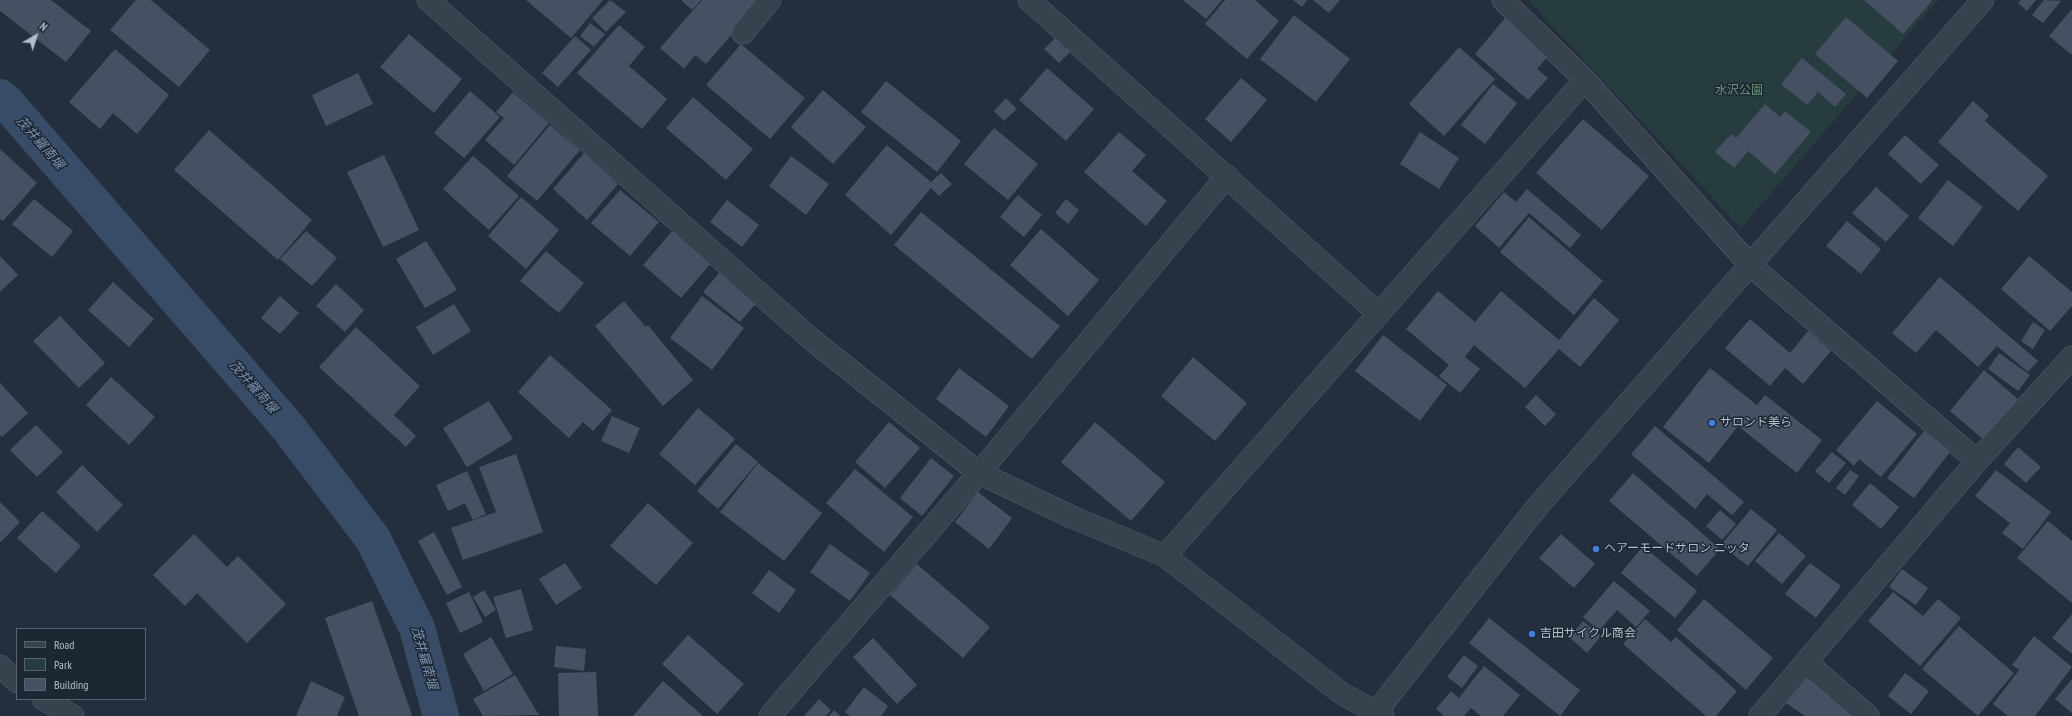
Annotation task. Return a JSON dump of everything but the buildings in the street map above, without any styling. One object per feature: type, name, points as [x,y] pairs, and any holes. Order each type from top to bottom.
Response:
[{"type":"street","points":[[428,0],[811,339],[979,472],[1072,517],[1165,556],[1341,693],[1378,715],[1536,507],[1983,0]]},
{"type":"street","points":[[744,33],[770,0]]},
{"type":"street","points":[[1029,0],[1227,176],[1379,314]]},
{"type":"street","points":[[1503,0],[1585,80],[1750,265],[1977,461]]},
{"type":"street","points":[[1165,556],[1585,80]]},
{"type":"street","points":[[770,716],[979,472],[1227,176]]},
{"type":"street","points":[[1760,716],[1977,461],[2072,357]]},
{"type":"street","points":[[1807,662],[1868,716]]},
{"type":"street","points":[[0,666],[16,681]]},
{"type":"street","points":[[45,700],[73,716]]},
{"type":"green space","name":"水沢公園","points":[[1528,0],[1938,0],[1741,228]]},
{"type":"waterway","name":"茂井羅南堰","points":[[0,97],[6,102],[287,426],[373,539],[417,628],[441,716]]},
{"type":"place","name":"サロンド美ら","points":[[1712,423]]},
{"type":"place","name":"ヘアーモードサロン ニッタ","points":[[1596,549]]},
{"type":"place","name":"吉田サイクル商会","points":[[1532,634]]}]
